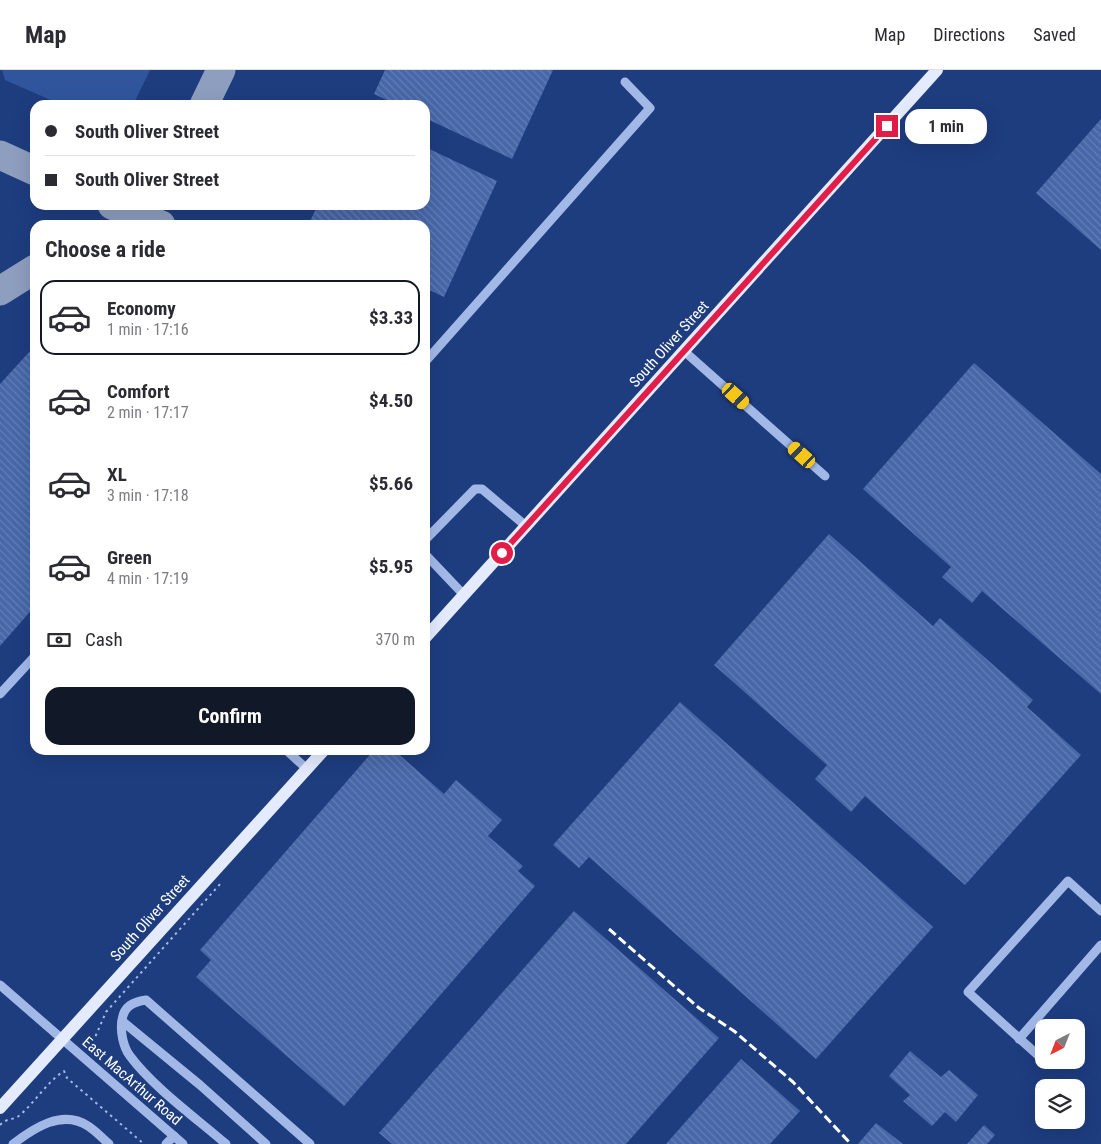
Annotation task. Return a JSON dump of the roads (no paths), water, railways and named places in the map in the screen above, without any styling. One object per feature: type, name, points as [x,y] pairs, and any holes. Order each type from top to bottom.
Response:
[{"type":"main road","name":"South Oliver Street","points":[[430,632],[937,70]]},
{"type":"main road","name":"South Oliver Street","points":[[0,1108],[320,755]]},
{"type":"street","points":[[430,356],[650,108],[625,82]]},
{"type":"street","points":[[684,351],[825,476]]},
{"type":"street","points":[[430,535],[476,489],[482,489],[526,526]]},
{"type":"street","points":[[430,559],[464,595]]},
{"type":"street","points":[[0,694],[30,661]]},
{"type":"street","points":[[292,755],[307,769]]},
{"type":"street","points":[[1035,1053],[968,992],[1068,881],[1101,911]]},
{"type":"street","points":[[1019,1039],[1101,945]]},
{"type":"street","name":"East MacArthur Road","points":[[0,985],[183,1144]]},
{"type":"street","points":[[226,1144],[153,1080],[128,1055],[120,1030],[123,1013],[134,1002],[146,1000],[310,1144]]},
{"type":"street","points":[[122,1021],[200,1085],[266,1144]]},
{"type":"street","points":[[14,1144],[32,1129],[46,1122],[63,1121],[86,1125],[109,1144]]},
{"type":"street","points":[[166,1144],[174,1136]]},
{"type":"railway","points":[[609,929],[699,1008],[734,1031],[793,1082],[851,1144]]}]
